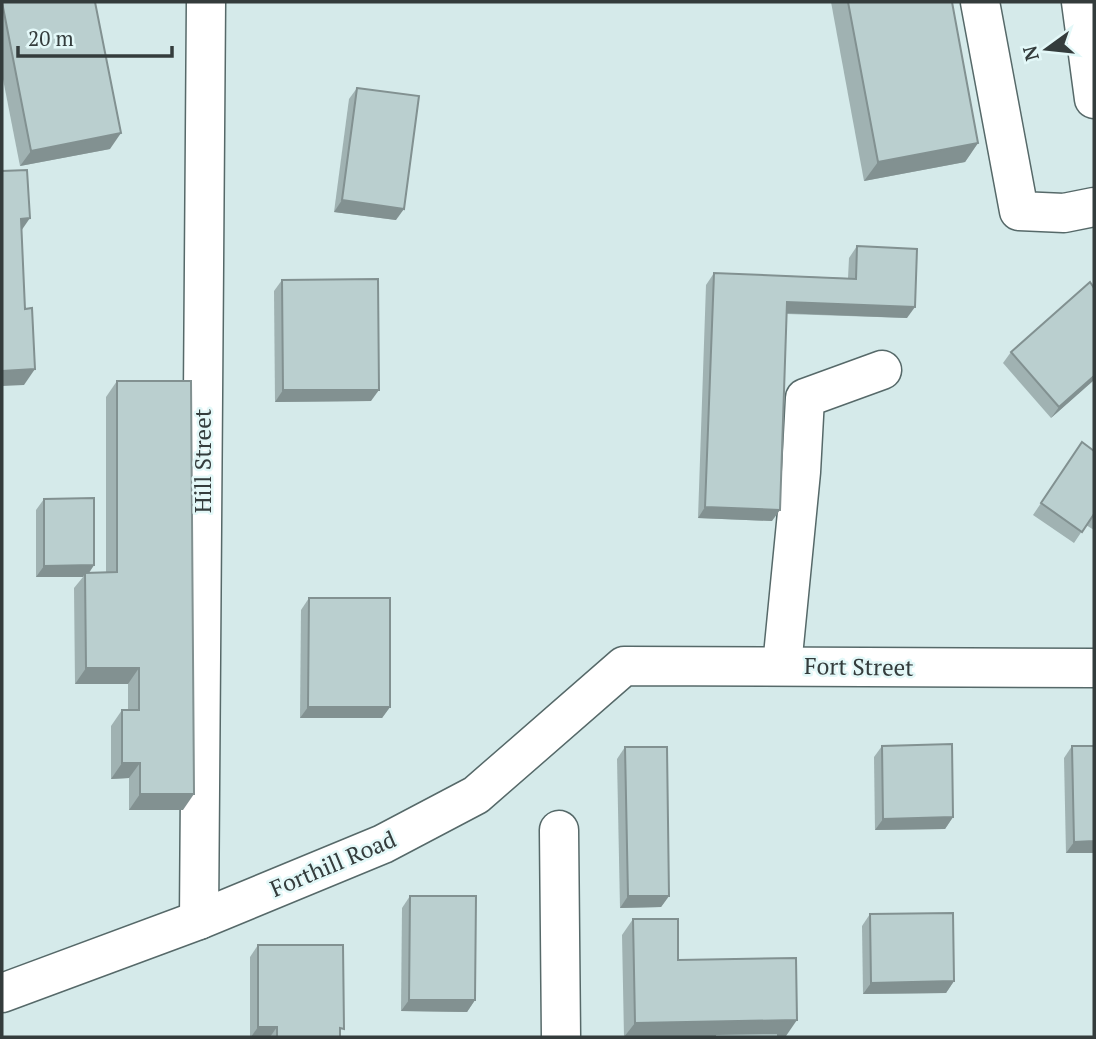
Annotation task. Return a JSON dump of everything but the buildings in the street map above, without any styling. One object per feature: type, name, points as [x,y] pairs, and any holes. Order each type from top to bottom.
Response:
[{"type":"street","name":"Hill Street","points":[[199,920],[206,2]]},
{"type":"street","points":[[980,2],[1019,211],[1064,214],[1094,207]]},
{"type":"street","points":[[1081,2],[1094,99]]},
{"type":"street","points":[[782,666],[801,472],[805,398],[882,370]]},
{"type":"street","name":"Forthill Road","points":[[2,993],[199,920],[383,844],[476,794],[624,666]]},
{"type":"street","name":"Fort Street","points":[[624,666],[1094,668]]},
{"type":"street","points":[[559,830],[561,1037]]}]
